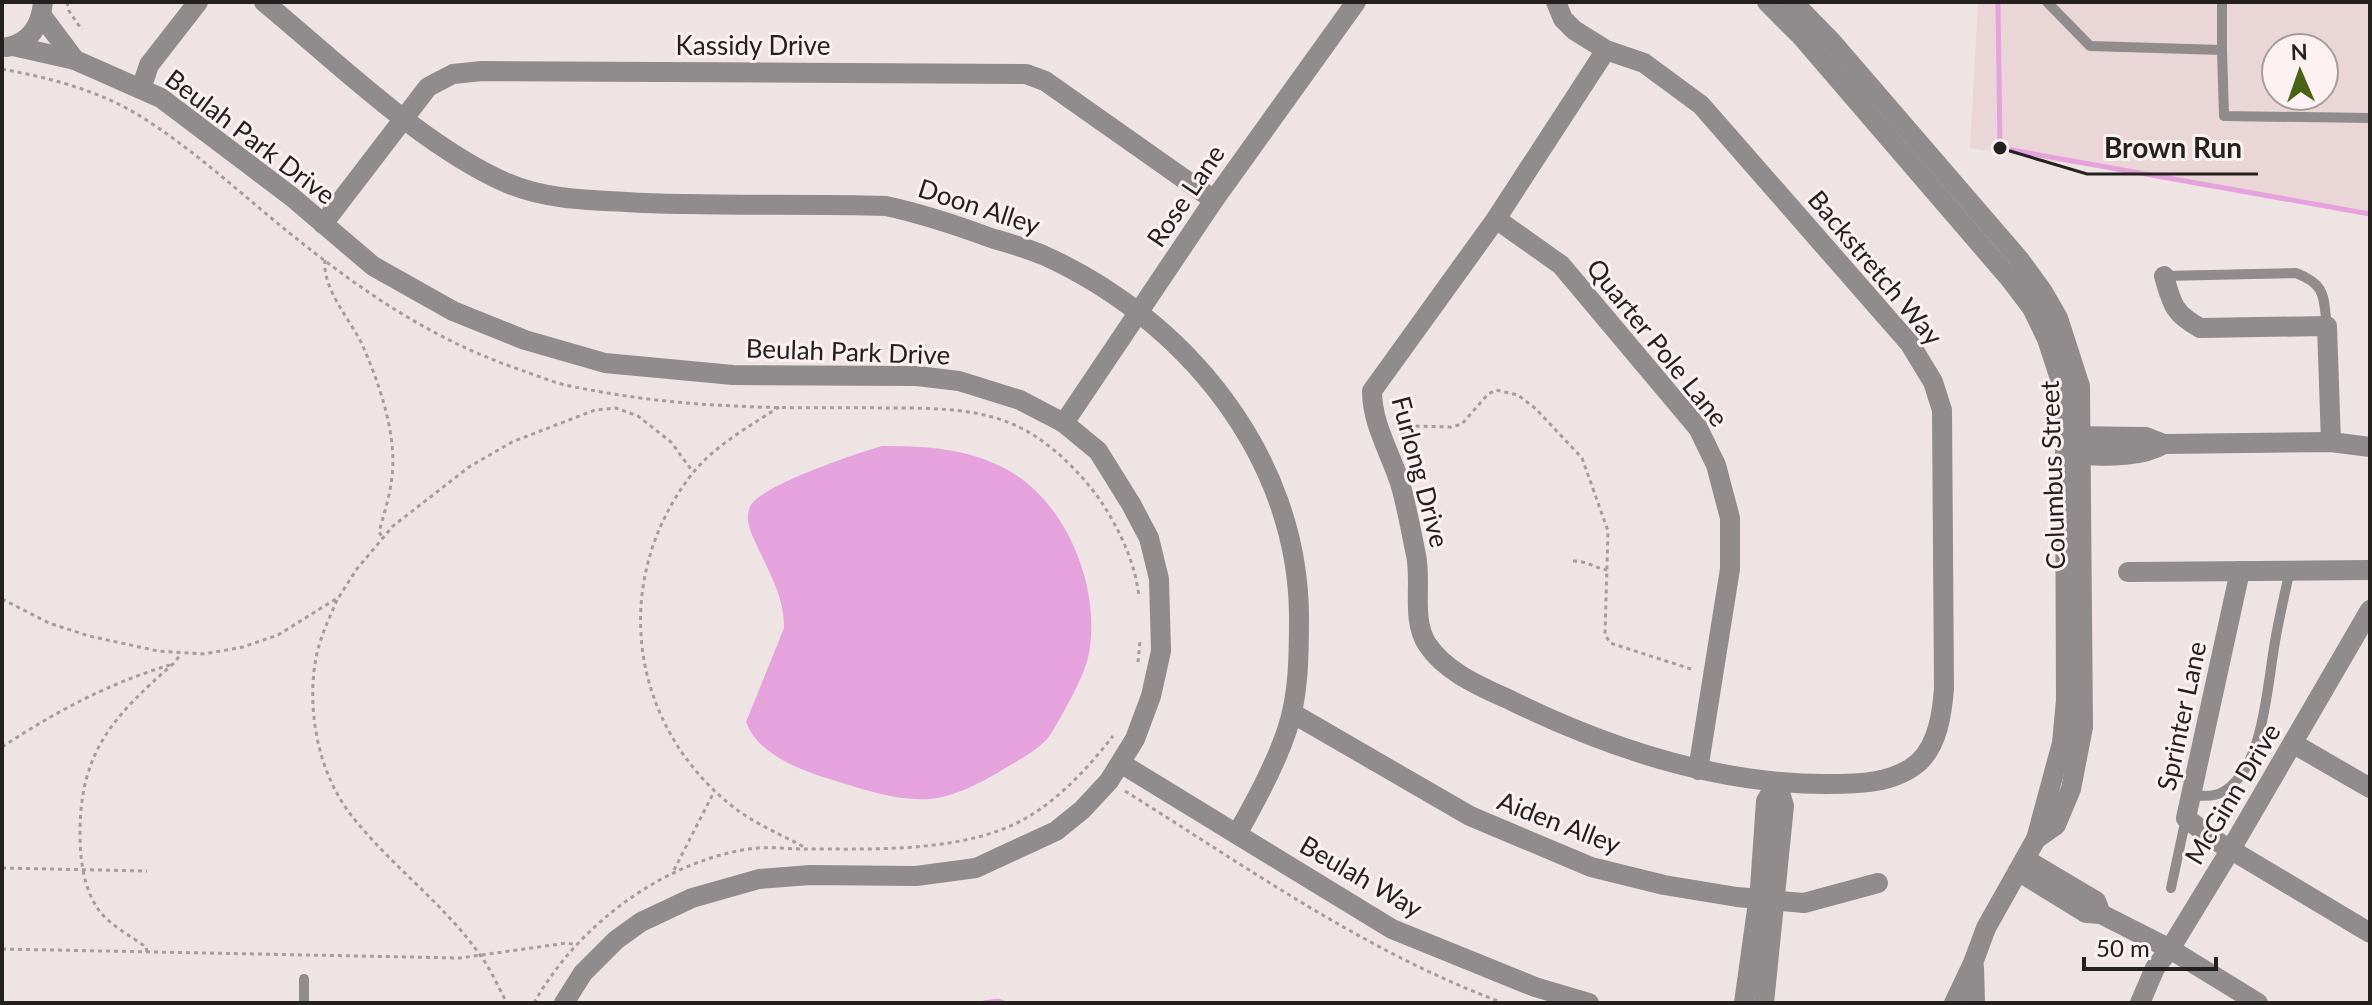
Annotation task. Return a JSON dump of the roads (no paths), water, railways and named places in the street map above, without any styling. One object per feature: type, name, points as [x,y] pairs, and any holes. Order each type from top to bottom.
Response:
[{"type":"street","points":[[141,89],[149,65],[198,2]]},
{"type":"street","name":"Doon Alley","points":[[264,2],[405,118],[466,163],[510,184],[568,199],[661,204],[873,206],[922,214],[1043,256],[1104,290],[1138,315],[1207,375],[1239,419],[1264,465],[1287,527],[1298,589],[1299,652],[1292,713],[1256,801],[1237,834]]},
{"type":"street","name":"Rose Lane","points":[[1064,423],[1214,200],[1356,2]]},
{"type":"street","name":"Backstretch Way","points":[[1556,2],[1563,19],[1574,30],[1606,50],[1644,63],[1701,105],[1910,344],[1933,382],[1942,410],[1942,718],[1920,761],[1897,775],[1864,784],[1777,783]]},
{"type":"street","name":"Columbus Street","points":[[1767,2],[1801,36],[2032,308],[2047,339],[2060,379],[2073,446]]},
{"type":"street","name":"Columbus Street","points":[[1793,2],[1832,42],[2019,259],[2043,292],[2065,334],[2080,386],[2073,446],[2066,700],[2062,743],[2036,839],[1986,928],[1954,1003]]},
{"type":"street","points":[[8,47],[26,40],[36,29],[43,9]]},
{"type":"street","name":"Beulah Park Drive","points":[[43,9],[75,60]]},
{"type":"street","name":"Beulah Park Drive","points":[[8,47],[75,60],[161,98],[373,266],[453,311],[525,340],[605,363],[733,375],[917,376],[959,381],[1020,400],[1064,423],[1098,451],[1131,504],[1149,538],[1159,579],[1161,651],[1151,696],[1135,739],[1115,772],[1082,810],[1056,831],[976,868],[916,876],[810,875],[759,879],[666,908],[616,940],[583,973],[564,1003]]},
{"type":"street","name":"Furlong Drive","points":[[1606,50],[1496,219],[1372,391],[1376,424],[1400,484],[1417,560],[1419,627],[1427,644],[1441,660],[1471,682],[1547,718],[1639,753],[1698,770],[1777,783]]},
{"type":"street","name":"Kassidy Drive","points":[[323,224],[428,87],[453,74],[482,71],[1026,74],[1045,81],[1214,200]]},
{"type":"street","name":"Quarter Pole Lane","points":[[1496,219],[1561,265],[1698,428],[1716,465],[1730,518],[1730,569],[1698,770]]},
{"type":"street","points":[[2164,276],[2173,308],[2183,319],[2200,328],[2327,326],[2331,442]]},
{"type":"street","points":[[2073,446],[2134,454],[2151,451],[2164,444],[2331,442],[2370,447]]},
{"type":"street","points":[[2128,572],[2370,570]]},
{"type":"street","name":"Sprinter Lane","points":[[2240,571],[2186,818],[2213,839],[2370,933]]},
{"type":"street","name":"McGinn Drive","points":[[2140,1003],[2155,968],[2170,949],[2294,744],[2363,640],[2370,610]]},
{"type":"street","name":"Aiden Alley","points":[[1292,713],[1470,816],[1591,867],[1664,885],[1804,903],[1878,883]]},
{"type":"street","points":[[2294,744],[2370,788]]},
{"type":"street","name":"Beulah Way","points":[[1115,772],[1237,834],[1392,929],[1535,987],[1589,1003]]},
{"type":"street","points":[[1764,1003],[1766,801],[1777,783]]},
{"type":"street","points":[[2022,865],[2086,913],[2101,914],[2170,949],[2258,1003]]},
{"type":"street","points":[[1744,1003],[1766,900]]},
{"type":"street","name":"Columbus Street","points":[[1973,963],[1975,1003]]},
{"type":"lane","points":[[2047,2],[2090,46],[2222,50]]},
{"type":"lane","points":[[2222,2],[2224,116],[2370,118]]},
{"type":"lane","points":[[2164,276],[2296,273],[2312,279],[2322,289],[2327,326]]},
{"type":"lane","points":[[2191,795],[2211,798],[2225,791],[2243,772],[2255,747],[2290,570]]},
{"type":"lane","points":[[2171,888],[2186,818]]},
{"type":"lane","points":[[304,979],[304,1003]]},
{"type":"waterway","points":[[1998,2],[2000,148],[2370,214]]},
{"type":"waterway","points":[[984,1003],[1004,1003]]},
{"type":"place","name":"Brown Run","points":[[2000,148]]}]
